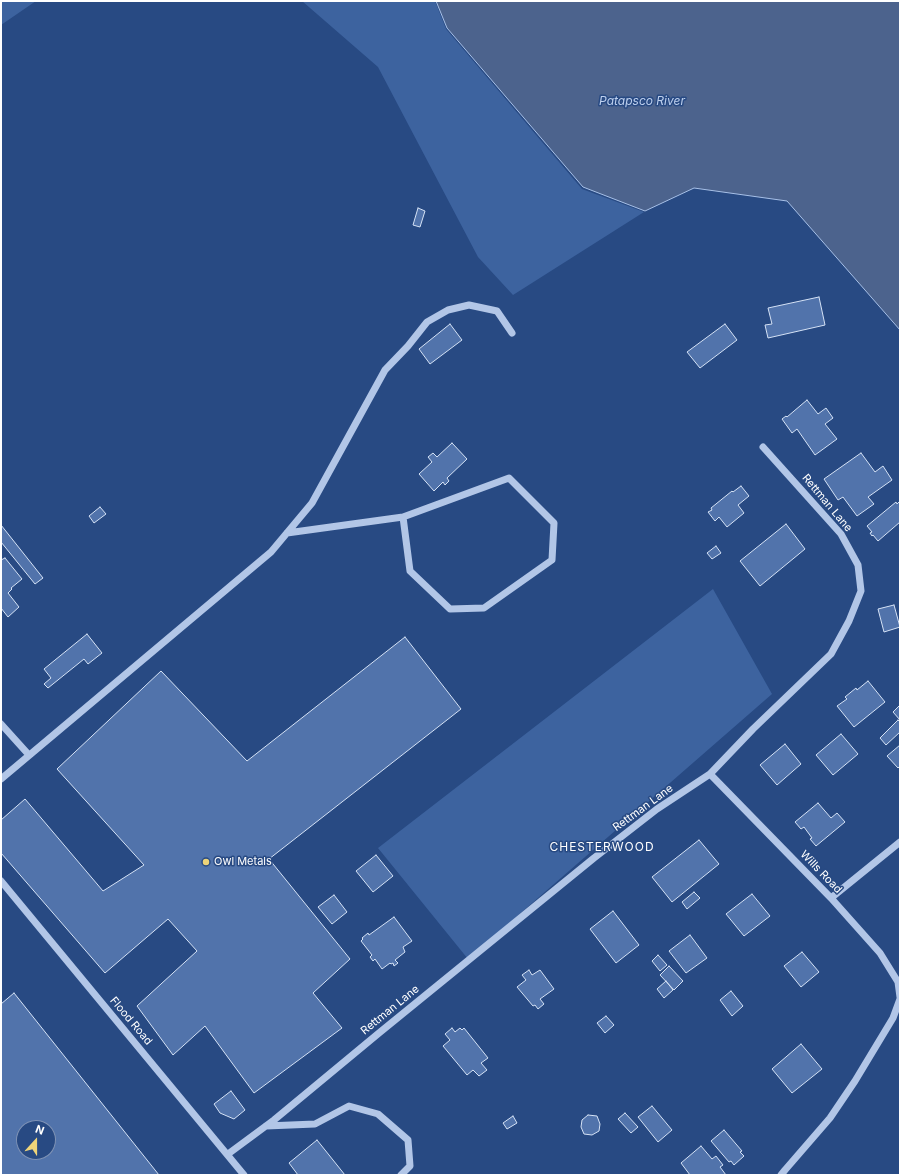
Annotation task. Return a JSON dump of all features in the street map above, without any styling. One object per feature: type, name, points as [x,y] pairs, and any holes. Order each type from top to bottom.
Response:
[{"type":"street","points":[[1,779],[271,552],[312,503],[385,370],[408,346],[427,322],[448,310],[469,305],[497,311],[512,333]]},
{"type":"street","name":"Rettman Lane","points":[[228,1154],[265,1126],[594,858],[657,809],[710,774],[753,729],[831,654],[849,621],[861,590],[858,565],[841,534],[763,447]]},
{"type":"street","points":[[287,533],[404,517],[509,478],[554,523],[552,560],[484,608],[450,609],[410,571],[404,517]]},
{"type":"street","points":[[1,724],[29,756]]},
{"type":"street","name":"Wills Road","points":[[710,774],[831,898],[880,953],[898,982],[899,1002],[893,1018],[875,1049],[830,1118],[781,1175]]},
{"type":"street","points":[[831,898],[900,842]]},
{"type":"street","name":"Flood Road","points":[[1,881],[244,1175]]},
{"type":"street","points":[[265,1126],[315,1124],[349,1106],[378,1114],[408,1140],[410,1166],[402,1175]]},
{"type":"shaded area","points":[[1,1],[36,1],[1,25]]},
{"type":"shaded area","points":[[302,1],[435,1],[446,29],[582,189],[644,212],[513,295],[478,257],[378,67]]},
{"type":"shaded area","points":[[713,589],[772,694],[468,959],[378,848]]},
{"type":"water","name":"Patapsco River","points":[[436,1],[900,1],[900,330],[787,201],[694,188],[645,211],[583,187],[447,28]]},
{"type":"building","points":[[418,208],[425,211],[420,227],[413,225]]},
{"type":"building","points":[[819,297],[825,325],[768,338],[765,325],[772,324],[768,308]]},
{"type":"building","points":[[450,324],[462,340],[430,364],[419,349]]},
{"type":"building","points":[[725,324],[737,340],[700,368],[687,352]]},
{"type":"building","points":[[807,400],[818,414],[826,408],[833,418],[825,424],[837,439],[815,455],[797,429],[792,433],[782,419],[786,416],[787,417]]},
{"type":"building","points":[[452,443],[467,459],[447,478],[449,481],[445,485],[443,482],[434,491],[419,474],[432,462],[428,457],[433,453],[437,457]]},
{"type":"building","points":[[861,453],[875,472],[883,466],[892,480],[868,497],[874,504],[857,516],[843,497],[838,500],[824,479]]},
{"type":"building","points":[[741,486],[749,496],[738,505],[744,513],[727,527],[719,517],[715,521],[708,512],[732,491],[733,492]]},
{"type":"building","points":[[900,501],[900,522],[878,541],[873,535],[872,536],[870,533],[872,532],[867,526],[896,502],[897,504]]},
{"type":"building","points":[[100,507],[106,514],[94,523],[89,516]]},
{"type":"building","points":[[786,524],[805,549],[760,586],[740,561]]},
{"type":"building","points":[[1,525],[43,578],[35,584],[1,542]]},
{"type":"building","points":[[716,546],[721,553],[712,559],[707,553]]},
{"type":"building","points":[[5,558],[22,579],[11,588],[12,589],[8,593],[19,607],[8,617],[1,608],[1,560]]},
{"type":"building","points":[[894,605],[900,627],[884,632],[878,609]]},
{"type":"building","points":[[87,634],[102,653],[88,664],[84,659],[48,688],[44,684],[51,678],[44,669]]},
{"type":"building","name":"Owl Metals","points":[[405,637],[461,709],[269,859],[350,959],[313,993],[342,1028],[254,1093],[205,1026],[173,1055],[137,1006],[197,951],[168,919],[105,973],[1,853],[1,820],[25,799],[103,891],[144,865],[57,769],[161,671],[247,761]]},
{"type":"building","points":[[868,681],[885,702],[854,727],[837,706],[847,699],[845,697],[856,688],[857,690]]},
{"type":"building","points":[[900,705],[900,720],[893,712]]},
{"type":"building","points":[[898,720],[900,722],[900,732],[886,745],[880,738]]},
{"type":"building","points":[[841,734],[858,754],[833,775],[816,755]]},
{"type":"building","points":[[785,744],[801,764],[777,785],[760,765]]},
{"type":"building","points":[[900,745],[900,766],[898,768],[887,756]]},
{"type":"building","points":[[818,803],[831,818],[837,813],[845,822],[816,846],[810,839],[812,838],[804,827],[801,829],[795,822]]},
{"type":"building","points":[[699,840],[719,864],[672,902],[652,877]]},
{"type":"building","points":[[376,855],[393,876],[373,892],[356,871]]},
{"type":"building","points":[[694,892],[700,898],[687,909],[682,902]]},
{"type":"building","points":[[752,894],[770,916],[744,936],[726,914]]},
{"type":"building","points":[[334,895],[347,912],[332,924],[318,907]]},
{"type":"building","points":[[613,911],[639,945],[616,963],[590,929]]},
{"type":"building","points":[[394,917],[412,941],[403,947],[405,952],[395,960],[398,963],[394,966],[393,963],[390,963],[382,969],[375,959],[373,961],[370,957],[372,955],[361,941],[363,939],[362,938],[368,933],[369,935]]},
{"type":"building","points":[[690,935],[707,958],[686,973],[669,951]]},
{"type":"building","points":[[802,952],[819,972],[801,987],[784,966]]},
{"type":"building","points":[[658,955],[667,965],[660,971],[652,961]]},
{"type":"building","points":[[669,966],[683,981],[674,990],[660,975]]},
{"type":"building","points":[[529,970],[532,975],[540,970],[554,989],[540,999],[544,1004],[538,1009],[535,1005],[533,1006],[517,987],[526,980],[522,975]]},
{"type":"building","points":[[666,981],[673,990],[664,998],[657,989]]},
{"type":"building","points":[[731,991],[743,1006],[732,1016],[720,1000]]},
{"type":"building","points":[[14,993],[159,1175],[1,1175],[1,1004]]},
{"type":"building","points":[[606,1016],[614,1025],[605,1033],[597,1023]]},
{"type":"building","points":[[452,1028],[455,1032],[460,1028],[462,1030],[464,1028],[488,1058],[481,1063],[487,1070],[479,1076],[473,1070],[467,1075],[443,1046],[450,1040],[445,1034]]},
{"type":"building","points":[[801,1044],[822,1069],[792,1093],[772,1069]]},
{"type":"building","points":[[231,1091],[245,1110],[234,1119],[220,1113],[214,1104]]},
{"type":"building","points":[[652,1106],[672,1130],[658,1142],[638,1117]]},
{"type":"building","points":[[625,1113],[638,1127],[631,1133],[618,1119]]},
{"type":"building","points":[[588,1115],[597,1116],[600,1124],[599,1131],[592,1135],[584,1134],[581,1127],[582,1120]]},
{"type":"building","points":[[513,1116],[517,1123],[507,1129],[503,1123]]},
{"type":"building","points":[[724,1130],[742,1151],[740,1152],[744,1156],[734,1165],[731,1161],[729,1162],[711,1141]]},
{"type":"building","points":[[317,1140],[345,1175],[298,1175],[289,1163]]},
{"type":"building","points":[[701,1146],[712,1159],[716,1156],[723,1165],[720,1167],[726,1175],[690,1175],[681,1163]]},
{"type":"place","name":"Owl Metals","points":[[206,862]]},
{"type":"district","name":"CHESTERWOOD","points":[[602,847]]}]
